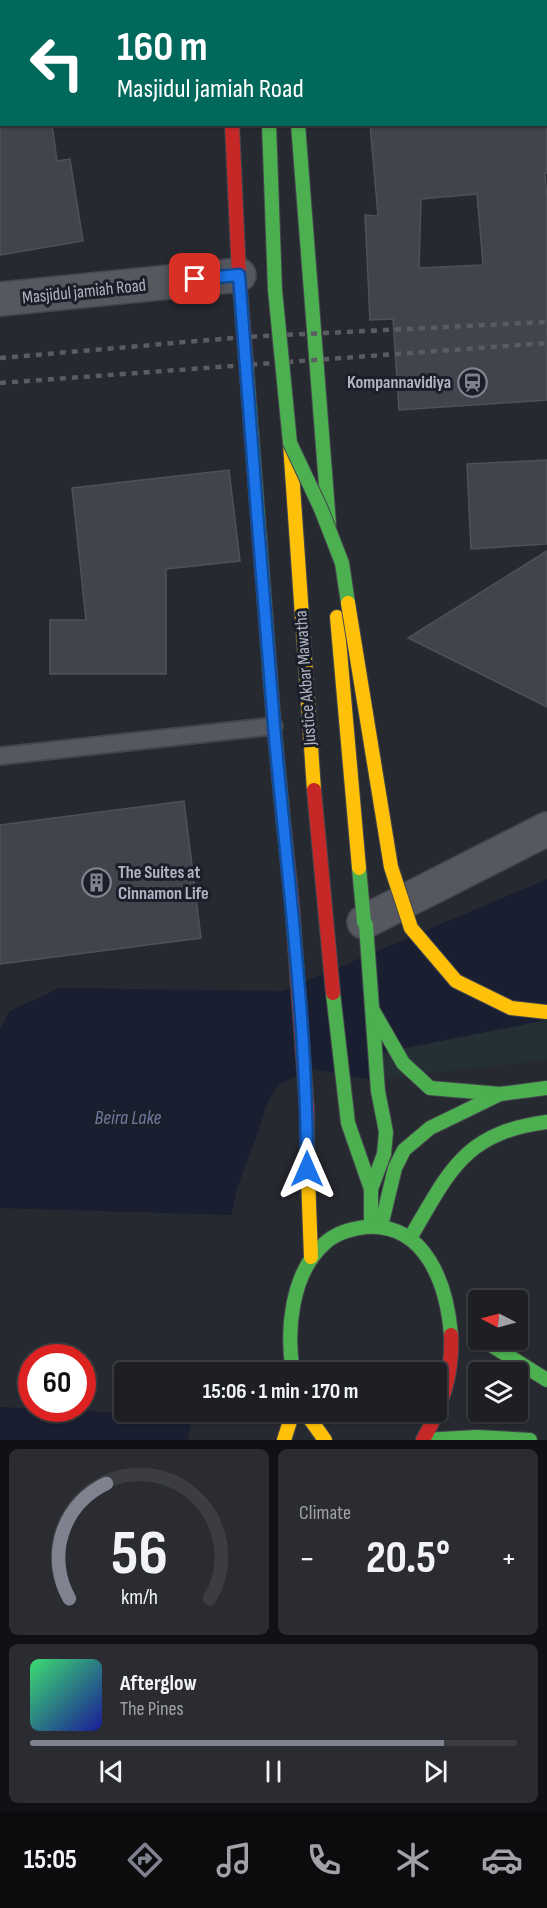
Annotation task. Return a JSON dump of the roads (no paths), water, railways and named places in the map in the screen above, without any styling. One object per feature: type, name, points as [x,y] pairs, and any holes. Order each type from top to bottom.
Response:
[{"type":"main road","name":"Justice Akbar Mawatha","points":[[232,126],[239,275],[307,1110],[307,1189],[311,1257]]},
{"type":"main road","name":"Justice Akbar Mawatha","points":[[269,126],[275,290],[290,443],[308,730],[330,970],[348,1123],[371,1189],[376,1226]]},
{"type":"main road","points":[[298,126],[315,360],[378,1091],[386,1132],[384,1154],[371,1189]]},
{"type":"main road","points":[[290,443],[321,509],[342,563],[391,867],[411,928],[456,981],[511,1008],[547,1012]]},
{"type":"main road","points":[[372,1009],[403,1063],[430,1088],[500,1094],[547,1088]]},
{"type":"main road","points":[[376,1226],[395,1168],[404,1150],[430,1128],[500,1094]]},
{"type":"main road","points":[[410,1238],[455,1167],[471,1149],[492,1135],[547,1122]]},
{"type":"main road","points":[[291,1362],[289,1336],[291,1313],[302,1274],[311,1257],[333,1236],[349,1229],[376,1226],[396,1231],[410,1238],[425,1251],[465,1328],[453,1355],[448,1385],[439,1411],[423,1440]]},
{"type":"main road","points":[[499,1350],[547,1380]]},
{"type":"main road","points":[[284,1440],[290,1422]]},
{"type":"main road","points":[[312,1422],[325,1440]]},
{"type":"main road","points":[[423,1440],[477,1437],[530,1440]]},
{"type":"street","name":"Masjidul jamiah Road","points":[[0,299],[239,275]]},
{"type":"street","points":[[365,924],[547,829]]},
{"type":"lane","points":[[0,756],[274,726]]},
{"type":"water","name":"Beira Lake","points":[[547,879],[547,1020],[371,1055],[373,1080],[312,1069],[278,1085],[267,1103],[237,1188],[202,1362],[114,1362],[114,1422],[191,1422],[188,1440],[0,1440],[0,1029],[10,1011],[60,988],[283,991]]},
{"type":"railway","points":[[0,358],[244,337],[547,322]]},
{"type":"railway","points":[[0,383],[547,343]]},
{"type":"place","name":"Kompannavidiya","points":[[472,382]]},
{"type":"place","name":"The Suites at Cinnamon Life","points":[[97,882]]}]
